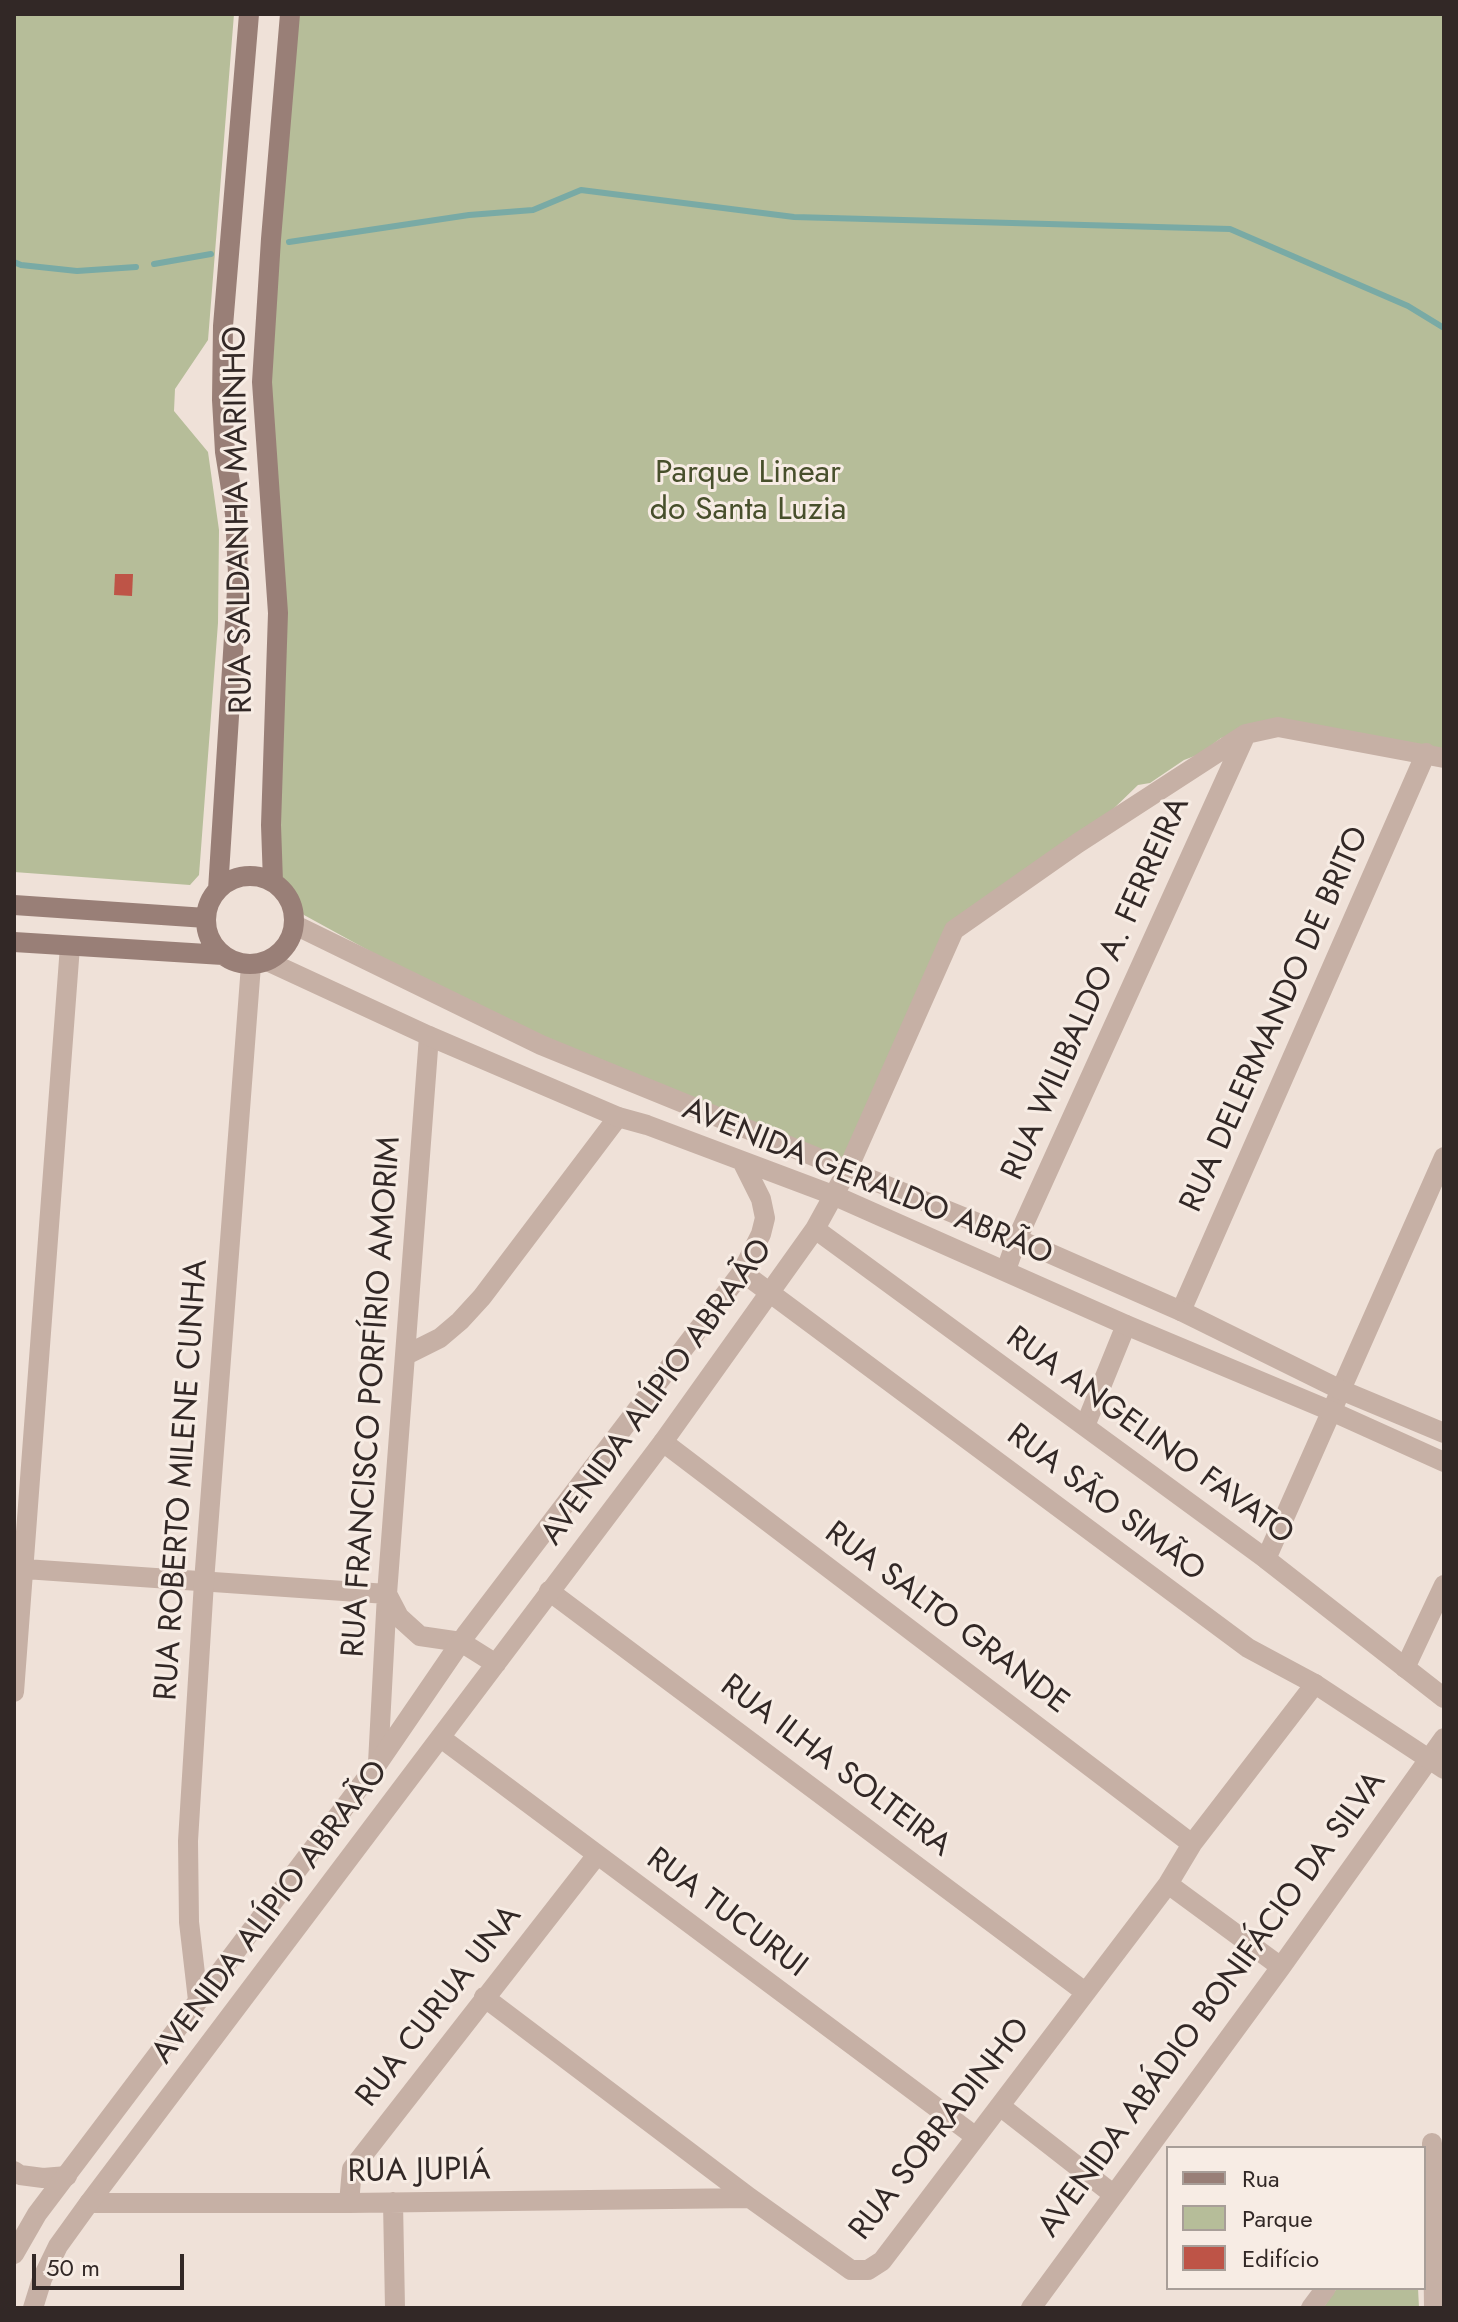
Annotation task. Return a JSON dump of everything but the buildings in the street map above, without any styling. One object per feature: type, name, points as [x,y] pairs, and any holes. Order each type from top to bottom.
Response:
[{"type":"main road","points":[[218,890],[238,574],[235,514],[225,452],[223,326],[249,14]]},
{"type":"main road","name":"RUA SALDANHA MARINHO","points":[[273,882],[271,825],[278,613],[262,382],[290,14]]},
{"type":"main road","points":[[223,955],[211,942],[207,929],[210,901],[230,881],[258,877],[273,882],[284,892],[292,905],[295,925],[285,948],[274,958],[259,963]]},
{"type":"main road","points":[[14,905],[206,918]]},
{"type":"main road","name":"AVENIDA GERALDO ABRÃO","points":[[14,942],[223,955],[232,961],[259,963]]},
{"type":"street","name":"AVENIDA ALÍPIO ABRAÃO","points":[[33,2308],[42,2279],[58,2246],[89,2203],[663,1442],[815,1229],[847,1171],[954,930],[1078,843],[1246,734],[1278,727],[1435,756]]},
{"type":"street","name":"RUA WILIBALDO A. FERREIRA","points":[[1006,1270],[1017,1239],[1246,734]]},
{"type":"street","name":"RUA DELERMANDO DE BRITO","points":[[1181,1311],[1435,756]]},
{"type":"street","name":"AVENIDA GERALDO ABRÃO","points":[[295,925],[541,1045],[1017,1239],[1181,1311],[1341,1390],[1444,1433]]},
{"type":"street","points":[[14,1692],[25,1569],[22,1472],[70,946]]},
{"type":"street","name":"AVENIDA GERALDO ABRÃO","points":[[259,963],[618,1117],[833,1195],[1444,1462]]},
{"type":"street","name":"RUA ROBERTO MILENE CUNHA","points":[[198,2000],[189,1922],[188,1841],[204,1582],[259,963]]},
{"type":"street","name":"RUA FRANCISCO PORFÍRIO AMORIM","points":[[378,1763],[387,1594],[429,1036]]},
{"type":"street","points":[[526,1076],[541,1045]]},
{"type":"street","points":[[406,1355],[440,1338],[482,1297],[618,1117]]},
{"type":"street","points":[[1266,1559],[1444,1157]]},
{"type":"street","name":"AVENIDA ALÍPIO ABRAÃO","points":[[14,2254],[37,2214],[378,1763],[461,1642],[742,1272],[761,1234],[765,1218],[761,1199],[742,1161]]},
{"type":"street","name":"RUA ANGELINO FAVATO","points":[[815,1229],[1266,1559],[1444,1698]]},
{"type":"street","name":"RUA SÃO SIMÃO","points":[[742,1272],[1248,1648],[1315,1684],[1436,1764]]},
{"type":"street","points":[[1085,1426],[1126,1325]]},
{"type":"street","name":"RUA SALTO GRANDE","points":[[663,1442],[1192,1844]]},
{"type":"street","points":[[25,1569],[387,1594],[399,1617],[420,1636],[461,1642],[496,1664]]},
{"type":"street","points":[[1405,1668],[1444,1585]]},
{"type":"street","name":"RUA ILHA SOLTEIRA","points":[[549,1591],[1085,1992]]},
{"type":"street","name":"RUA SOBRADINHO","points":[[484,1997],[750,2198],[851,2270],[868,2270],[882,2261],[1168,1884],[1192,1844],[1315,1684]]},
{"type":"street","name":"RUA TUCURUI","points":[[441,1738],[976,2137]]},
{"type":"street","name":"AVENIDA ABÁDIO BONIFÁCIO DA SILVA","points":[[1031,2308],[1281,1967],[1436,1764],[1444,1738]]},
{"type":"street","name":"RUA CURUA UNA","points":[[349,2203],[352,2169],[597,1855]]},
{"type":"street","points":[[1168,1884],[1281,1967]]},
{"type":"street","points":[[1000,2106],[1114,2195]]},
{"type":"street","points":[[1433,2142],[1434,2308]]},
{"type":"street","points":[[14,2171],[20,2175],[43,2178],[67,2176]]},
{"type":"street","name":"RUA JUPIÁ","points":[[89,2203],[750,2198]]},
{"type":"street","points":[[393,2202],[395,2308]]},
{"type":"street","points":[[1311,2308],[1324,2290]]},
{"type":"green space","points":[[14,14],[234,14],[208,340],[175,389],[174,411],[208,452],[219,530],[218,623],[199,875],[190,885],[14,872]]},
{"type":"green space","name":"Parque Linear do Santa Luzia","points":[[290,14],[1444,14],[1444,758],[1278,727],[1221,738],[1150,783],[1138,785],[1078,843],[954,930],[847,1171],[541,1045],[304,915],[279,878],[265,433]]},
{"type":"green space","points":[[1336,2290],[1418,2290],[1419,2308],[1323,2308]]},
{"type":"waterway","points":[[289,242],[469,215],[533,210],[581,190],[794,217],[1230,229],[1408,306],[1444,328]]},
{"type":"waterway","points":[[154,264],[211,254]]},
{"type":"waterway","points":[[14,262],[77,271],[136,267]]}]
